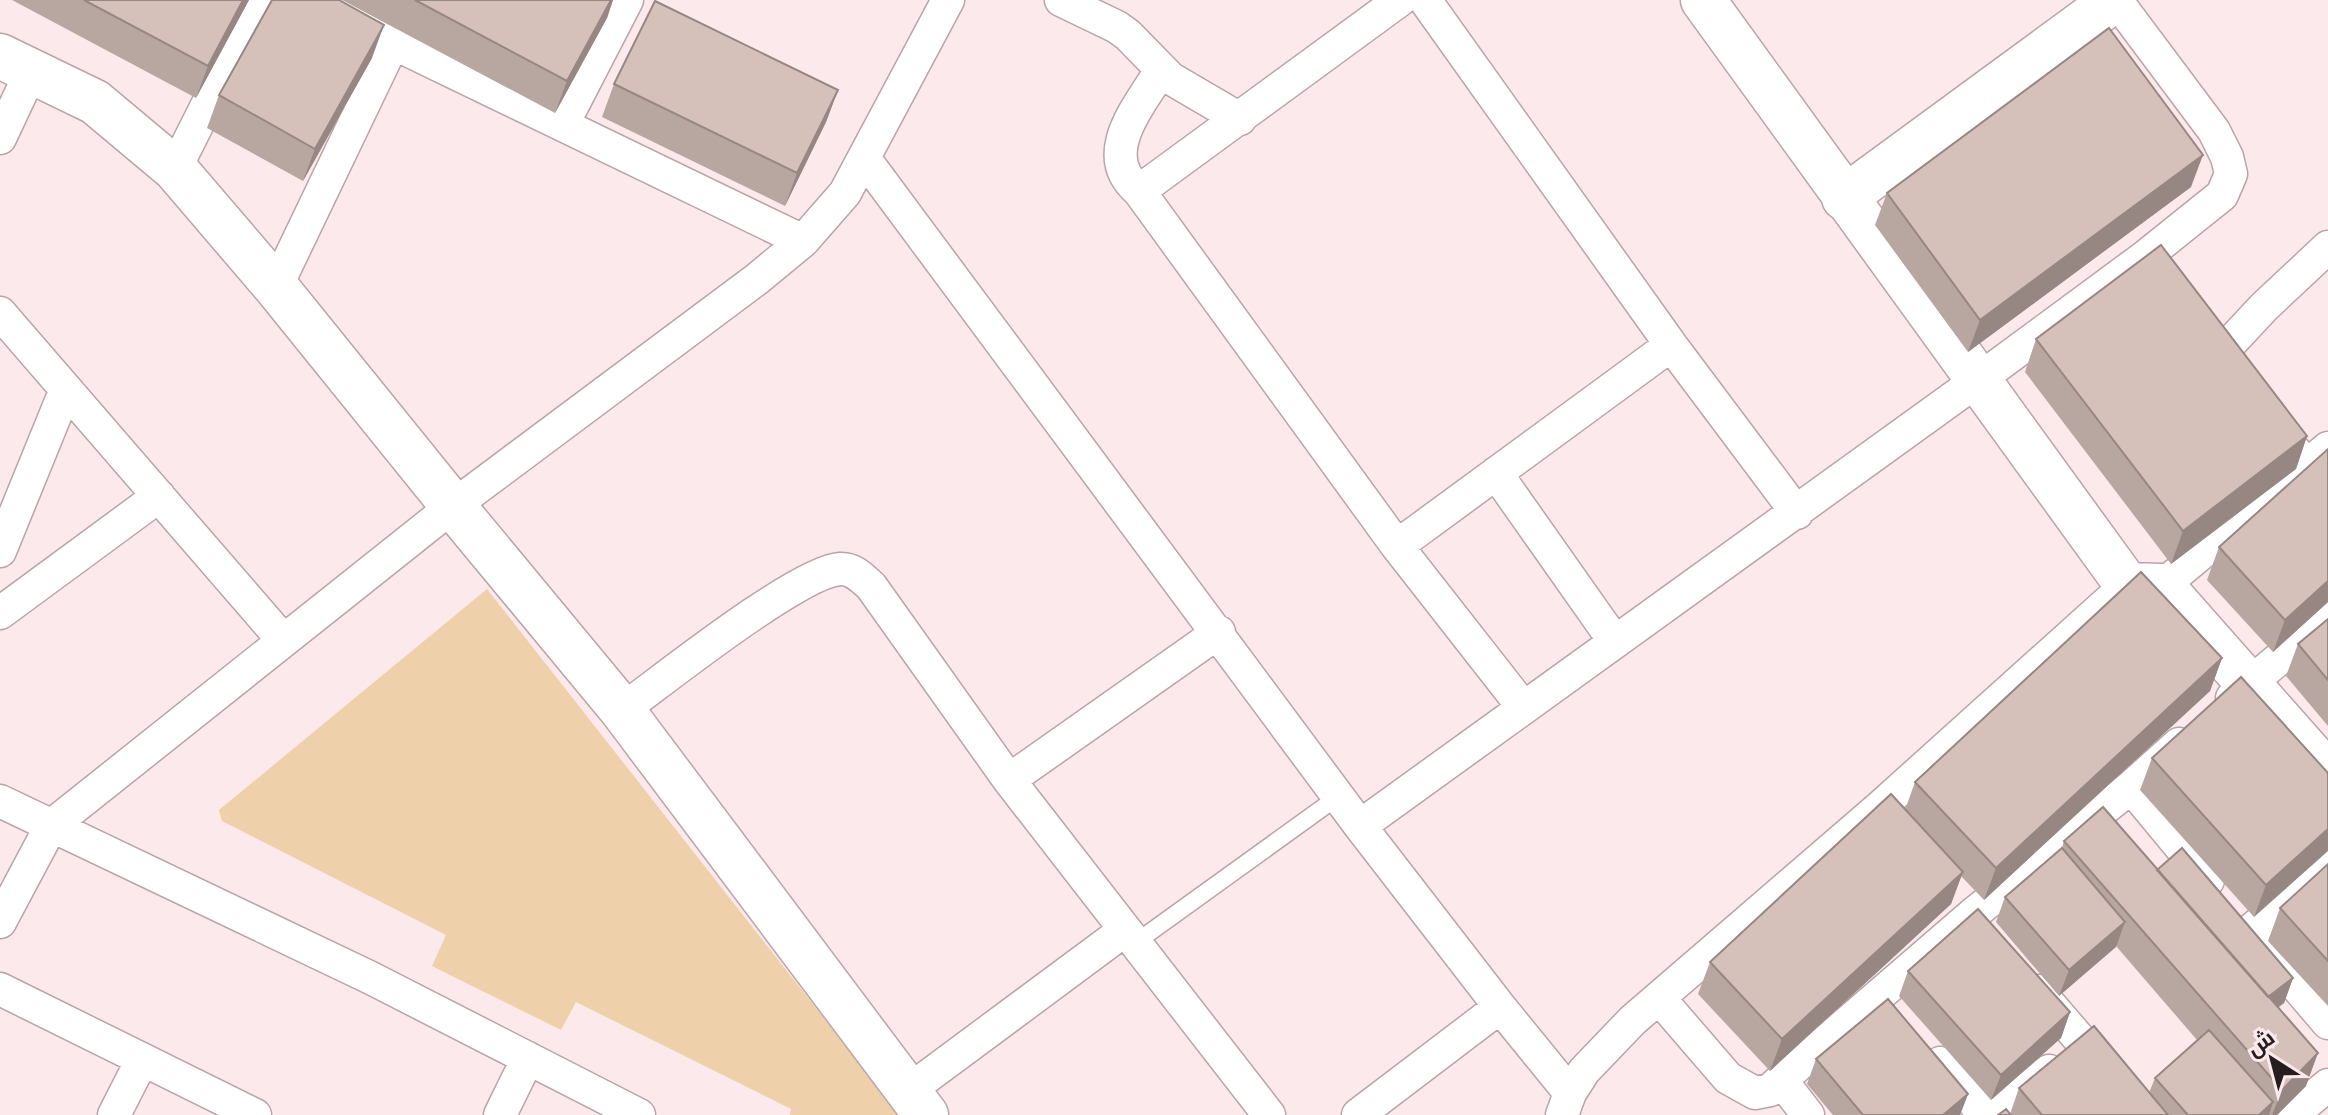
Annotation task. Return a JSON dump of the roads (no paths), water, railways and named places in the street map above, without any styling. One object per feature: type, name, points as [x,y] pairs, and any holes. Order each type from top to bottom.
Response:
[{"type":"street","points":[[175,169],[260,0]]},
{"type":"street","points":[[318,0],[393,43],[803,241]]},
{"type":"street","points":[[563,124],[627,0]]},
{"type":"street","points":[[0,922],[51,826],[453,506],[757,279],[803,241],[845,193],[948,0]]},
{"type":"street","points":[[1061,0],[1123,13],[1128,35],[1161,70],[1240,119]]},
{"type":"street","points":[[1139,191],[1400,0]]},
{"type":"street","points":[[1425,0],[1671,345],[1797,513]]},
{"type":"street","points":[[1703,0],[1978,380],[2145,585],[2248,683],[2328,774]]},
{"type":"street","points":[[1360,826],[1978,380],[2155,268],[2222,195],[2231,174],[2227,157],[2214,131],[2115,0],[1844,198]]},
{"type":"street","points":[[276,287],[393,43]]},
{"type":"street","points":[[0,138],[15,64],[95,102],[175,169],[276,287],[622,710],[917,1103],[1130,936]]},
{"type":"street","points":[[1161,70],[1134,115],[1122,143],[1120,156],[1123,175],[1139,191],[1397,546],[1523,707]]},
{"type":"street","points":[[864,158],[1219,632],[1360,826],[1500,1007],[1566,1104],[1584,1071],[1606,1046],[1659,998],[1889,820],[2145,585],[2317,458],[2231,366],[2264,307],[2328,247]]},
{"type":"street","points":[[0,313],[283,640]]},
{"type":"street","points":[[1397,546],[1671,345]]},
{"type":"street","points":[[0,551],[66,389]]},
{"type":"street","points":[[1496,473],[1615,642]]},
{"type":"street","points":[[0,613],[159,496]]},
{"type":"street","points":[[622,710],[784,595],[827,573],[840,569],[852,571],[871,586],[1009,780],[1269,1115]]},
{"type":"street","points":[[1659,998],[1711,1060],[1740,1086],[1755,1093],[1770,1090],[1790,1102],[1899,1016],[1972,915],[2131,787],[2248,683],[2328,618]]},
{"type":"street","points":[[1009,780],[1219,632]]},
{"type":"street","points":[[2131,787],[2328,1023]]},
{"type":"street","points":[[0,801],[371,978],[639,1115]]},
{"type":"street","points":[[2250,931],[2328,866]]},
{"type":"street","points":[[2022,973],[2145,1115]]},
{"type":"street","points":[[0,989],[255,1115]]},
{"type":"street","points":[[1358,1115],[1500,1007]]},
{"type":"street","points":[[1899,1016],[1985,1115]]},
{"type":"street","points":[[1996,1115],[2082,1043]]},
{"type":"street","points":[[500,1115],[528,1058]]},
{"type":"street","points":[[114,1115],[142,1060]]},
{"type":"street","points":[[2292,1115],[2328,1085]]},
{"type":"lane","points":[[1130,936],[1339,796]]}]
